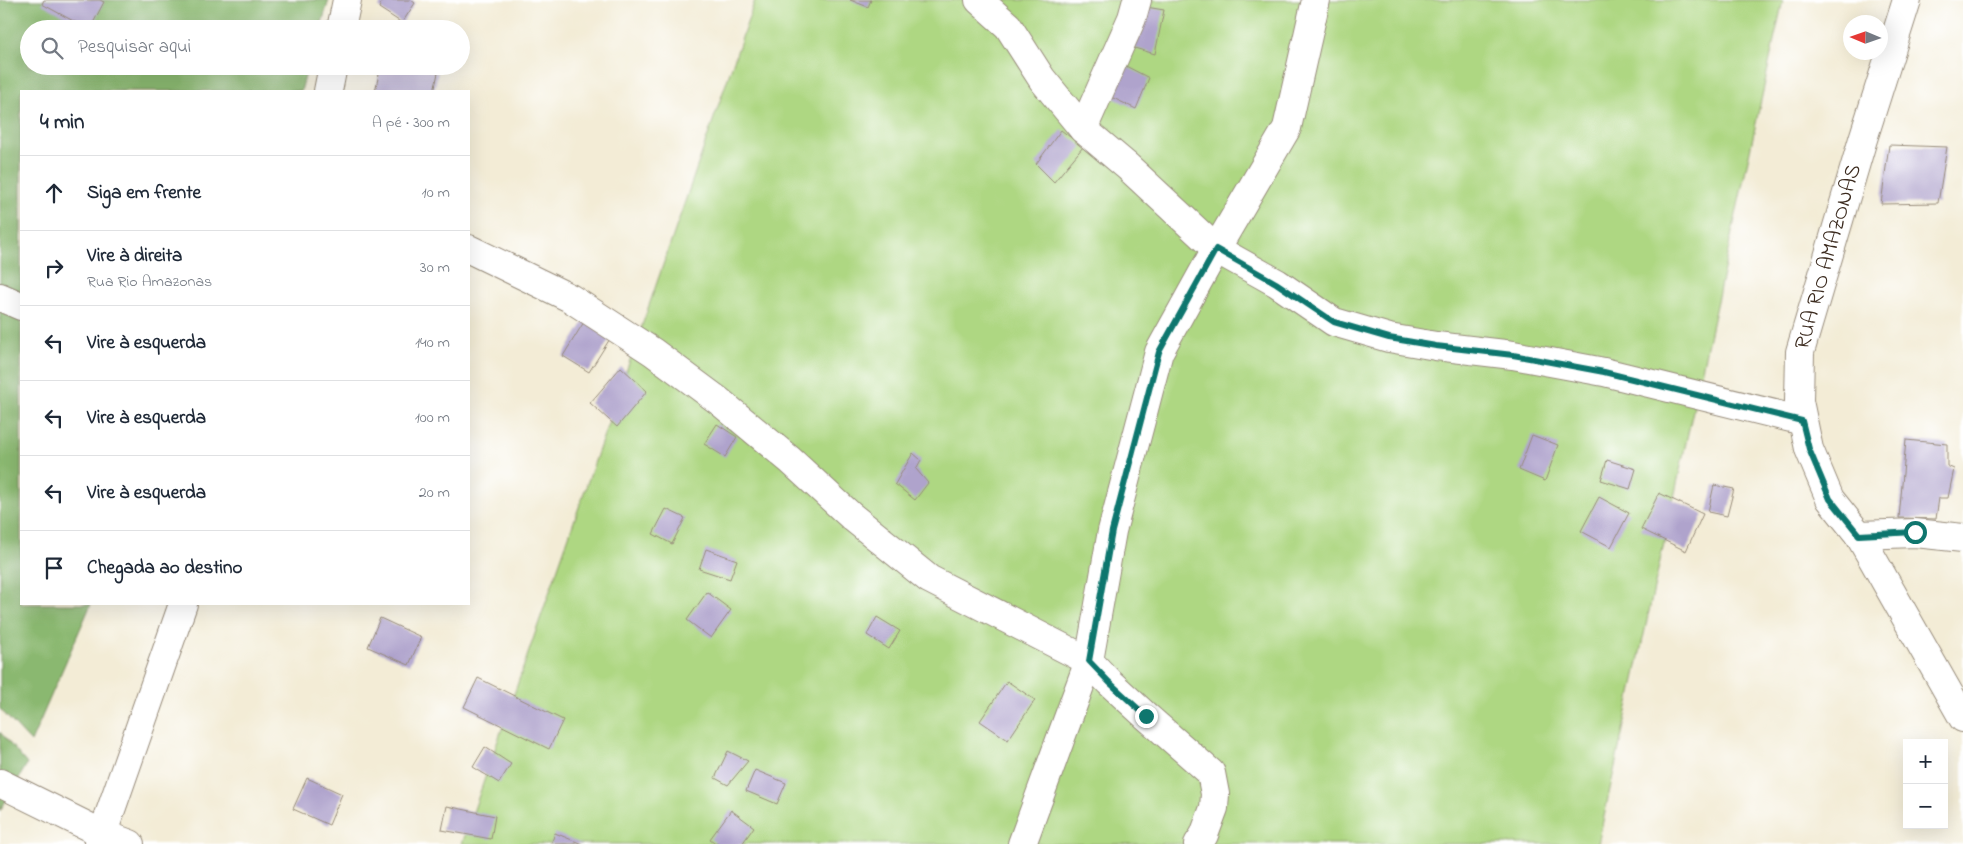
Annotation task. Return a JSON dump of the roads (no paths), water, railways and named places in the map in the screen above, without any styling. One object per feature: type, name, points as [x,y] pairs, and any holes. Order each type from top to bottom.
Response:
[{"type":"street","points":[[343,20],[347,0]]},
{"type":"street","points":[[979,0],[1008,26],[1042,80],[1083,128],[1216,249],[1276,283],[1334,322],[1389,338],[1436,346],[1513,355],[1604,372],[1802,421]]},
{"type":"street","points":[[1083,128],[1132,18],[1136,0]]},
{"type":"street","points":[[1022,844],[1089,661],[1112,531],[1159,352],[1216,249],[1287,128],[1316,0]]},
{"type":"street","name":"RUA RIO AMAZONAS","points":[[1907,0],[1863,139],[1800,352],[1799,401],[1809,449],[1830,499],[1859,535],[1963,718]]},
{"type":"street","points":[[328,90],[331,75]]},
{"type":"street","points":[[470,249],[570,298],[653,352],[719,401],[790,460],[851,516],[929,580],[1089,661],[1146,716],[1211,773],[1215,794],[1214,808],[1198,844]]},
{"type":"street","points":[[0,296],[20,306]]},
{"type":"street","points":[[1859,535],[1915,532],[1963,538]]},
{"type":"street","points":[[101,839],[183,605]]},
{"type":"street","points":[[0,783],[101,839],[130,844]]}]
